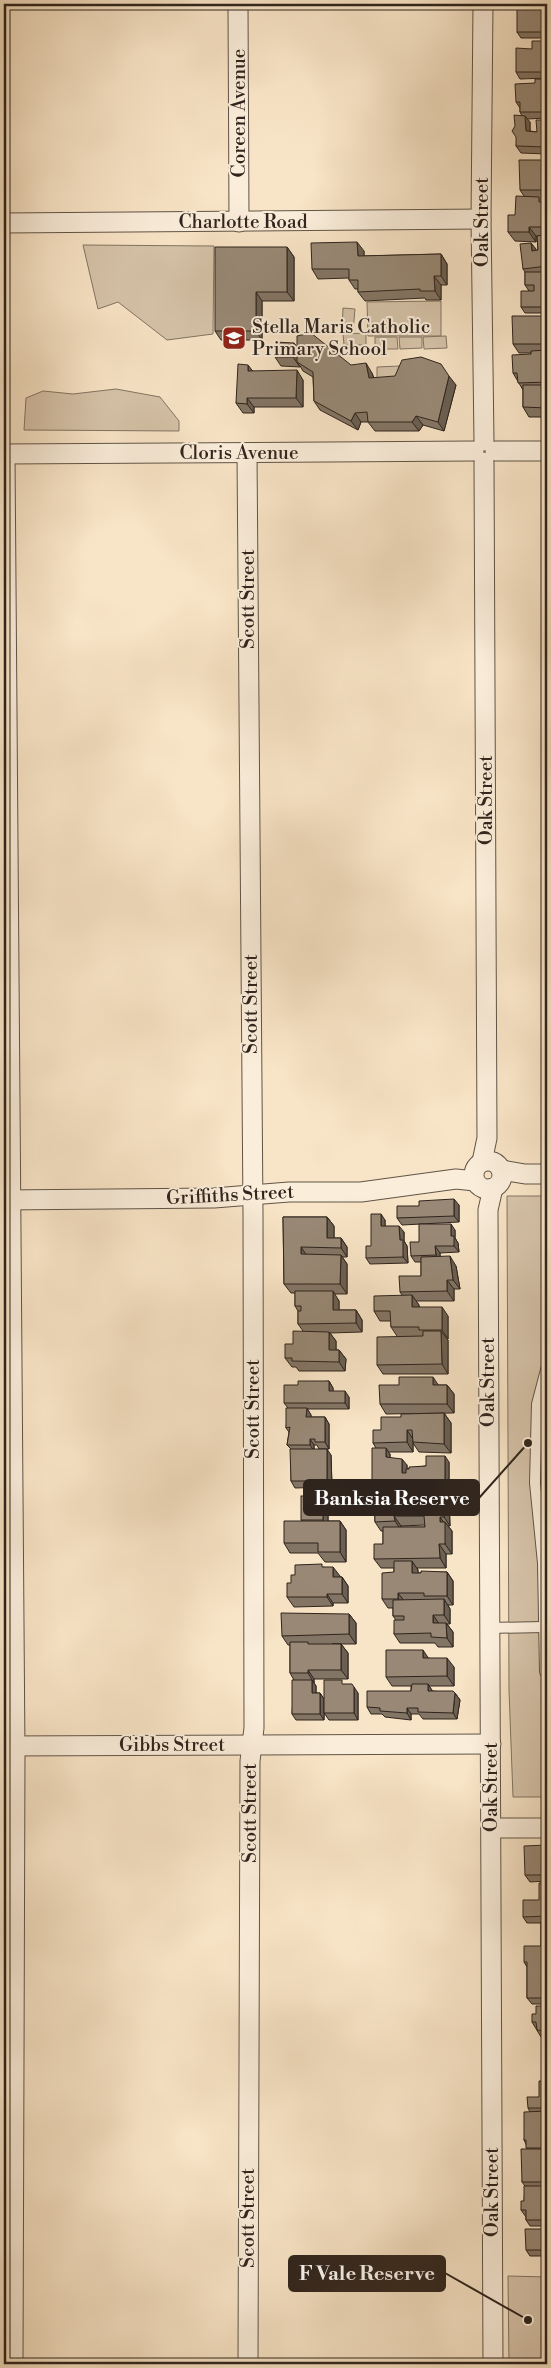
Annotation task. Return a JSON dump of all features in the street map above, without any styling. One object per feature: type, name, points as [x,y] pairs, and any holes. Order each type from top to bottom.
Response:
[{"type":"street","name":"Coreen Avenue","points":[[238,4],[239,222]]},
{"type":"street","name":"Oak Street","points":[[483,4],[481,219],[484,451],[488,1176],[488,1628],[491,1744],[493,2364]]},
{"type":"street","name":"Charlotte Road","points":[[4,223],[481,219]]},
{"type":"street","name":"Cloris Avenue","points":[[4,454],[547,451]]},
{"type":"street","name":"Scott Street","points":[[246,453],[254,1728],[251,1745],[248,2364]]},
{"type":"street","points":[[4,454],[13,2364]]},
{"type":"street","name":"Griffiths Street","points":[[7,1200],[214,1198],[289,1192],[361,1192],[488,1176],[547,1174]]},
{"type":"street","name":"Gibbs Street","points":[[9,1746],[491,1744]]},
{"type":"street","points":[[491,1828],[547,1828]]},
{"type":"lane","points":[[547,1366],[537,1404],[534,1483],[543,1563],[545,1672],[547,1672]]},
{"type":"lane","points":[[488,1628],[544,1627]]},
{"type":"shaded area","points":[[83,245],[214,246],[213,334],[167,340],[118,302],[98,309]]},
{"type":"shaded area","points":[[441,301],[441,336],[368,336],[367,302]]},
{"type":"shaded area","points":[[343,308],[355,309],[353,331],[342,330]]},
{"type":"shaded area","points":[[366,333],[366,345],[344,345],[343,334]]},
{"type":"shaded area","points":[[446,336],[447,348],[424,349],[423,337]]},
{"type":"shaded area","points":[[375,337],[397,337],[398,349],[375,349]]},
{"type":"shaded area","points":[[399,337],[422,337],[422,348],[400,349]]},
{"type":"shaded area","points":[[399,366],[399,378],[377,378],[377,367]]},
{"type":"shaded area","points":[[116,389],[160,397],[179,421],[179,431],[24,430],[26,398],[43,391],[73,394]]},
{"type":"shaded area","points":[[507,1196],[547,1196],[547,1797],[513,1797],[509,1690]]},
{"type":"shaded area","points":[[508,2276],[547,2277],[547,2364],[509,2364]]},
{"type":"building","points":[[517,4],[547,4],[547,32],[517,32]]},
{"type":"building","points":[[532,41],[547,41],[547,72],[516,72],[516,48],[532,49]]},
{"type":"building","points":[[535,79],[547,79],[547,112],[520,112],[520,102],[516,102],[515,84],[535,83]]},
{"type":"building","points":[[514,115],[525,116],[526,131],[537,132],[536,120],[547,120],[547,147],[516,146],[516,137],[512,131],[515,126]]},
{"type":"building","points":[[519,160],[547,160],[546,190],[520,190]]},
{"type":"building","points":[[516,196],[539,197],[539,202],[547,202],[547,227],[529,227],[529,232],[508,232],[508,215],[515,215]]},
{"type":"building","points":[[547,234],[547,266],[523,269],[520,244],[531,243],[532,251],[538,250],[537,236]]},
{"type":"building","points":[[357,242],[358,256],[441,254],[441,276],[434,276],[435,291],[420,291],[420,289],[358,292],[358,280],[349,280],[349,269],[312,269],[311,243]]},
{"type":"building","points":[[215,247],[287,247],[287,292],[256,292],[256,331],[215,331]]},
{"type":"building","points":[[525,272],[547,272],[547,307],[521,307],[521,291],[534,291],[534,285],[525,285]]},
{"type":"building","points":[[512,316],[547,316],[547,344],[513,344]]},
{"type":"building","points":[[311,333],[351,365],[366,363],[369,378],[395,376],[402,360],[421,357],[441,364],[449,376],[438,422],[416,416],[412,422],[368,422],[367,412],[355,413],[351,421],[314,401],[313,372],[297,362],[297,336]]},
{"type":"building","points":[[275,342],[294,343],[293,357],[275,357]]},
{"type":"building","points":[[547,350],[547,382],[518,383],[517,373],[513,373],[512,355],[531,354],[531,351]]},
{"type":"building","points":[[238,364],[248,365],[248,371],[297,370],[296,398],[247,398],[247,404],[236,403]]},
{"type":"building","points":[[523,385],[547,385],[547,408],[523,407]]},
{"type":"building","points":[[454,1199],[454,1216],[397,1218],[397,1206],[419,1206],[419,1201]]},
{"type":"building","points":[[371,1214],[381,1214],[381,1226],[399,1226],[400,1240],[403,1240],[403,1257],[366,1258],[366,1246],[371,1246]]},
{"type":"building","points":[[283,1217],[327,1217],[327,1238],[341,1238],[341,1248],[301,1247],[301,1254],[341,1255],[340,1284],[284,1284]]},
{"type":"building","points":[[419,1224],[451,1224],[451,1236],[454,1236],[454,1246],[435,1246],[436,1255],[411,1256],[410,1242],[419,1242]]},
{"type":"building","points":[[450,1256],[453,1280],[447,1280],[447,1291],[400,1292],[399,1276],[421,1276],[421,1257]]},
{"type":"building","points":[[295,1291],[333,1291],[333,1310],[356,1310],[356,1323],[298,1324],[298,1311],[301,1311],[301,1306],[295,1306]]},
{"type":"building","points":[[412,1295],[412,1307],[442,1307],[442,1330],[419,1330],[419,1327],[391,1327],[390,1311],[374,1311],[374,1296]]},
{"type":"building","points":[[293,1331],[329,1332],[329,1350],[339,1350],[339,1362],[292,1361],[292,1358],[285,1358],[285,1344],[293,1344]]},
{"type":"building","points":[[423,1331],[441,1331],[442,1364],[377,1365],[377,1337],[423,1336]]},
{"type":"building","points":[[399,1377],[433,1377],[433,1385],[447,1385],[447,1404],[380,1404],[379,1385],[399,1385]]},
{"type":"building","points":[[298,1381],[329,1381],[329,1391],[345,1391],[345,1403],[284,1403],[284,1385],[298,1385]]},
{"type":"building","points":[[286,1408],[307,1408],[306,1417],[325,1417],[325,1442],[315,1442],[315,1439],[310,1439],[310,1445],[287,1445],[290,1427],[286,1428]]},
{"type":"building","points":[[444,1413],[444,1444],[413,1442],[412,1430],[407,1430],[407,1442],[373,1443],[373,1430],[381,1430],[381,1417],[401,1417],[401,1414]]},
{"type":"building","points":[[372,1448],[386,1448],[386,1457],[402,1459],[402,1473],[406,1473],[406,1469],[409,1469],[409,1467],[426,1466],[426,1456],[445,1456],[445,1486],[440,1483],[424,1483],[424,1486],[413,1486],[413,1481],[384,1482],[384,1484],[374,1484],[372,1486]]},
{"type":"building","points":[[290,1449],[327,1449],[327,1481],[291,1481]]},
{"type":"building","points":[[393,1483],[394,1489],[424,1488],[424,1483],[440,1483],[441,1487],[443,1487],[444,1517],[440,1517],[440,1522],[445,1522],[445,1544],[439,1544],[440,1558],[374,1559],[374,1544],[383,1544],[383,1527],[425,1527],[424,1516],[394,1516],[395,1521],[375,1522],[374,1484]]},
{"type":"building","points":[[301,1496],[323,1496],[323,1520],[301,1520]]},
{"type":"building","points":[[284,1521],[340,1521],[340,1552],[318,1552],[318,1543],[284,1543]]},
{"type":"building","points":[[394,1561],[412,1561],[412,1573],[421,1573],[421,1571],[447,1572],[447,1596],[424,1596],[424,1593],[398,1593],[398,1599],[382,1599],[382,1573],[394,1572]]},
{"type":"building","points":[[322,1564],[322,1567],[333,1567],[333,1577],[342,1577],[342,1594],[327,1594],[327,1597],[287,1597],[287,1583],[291,1583],[291,1575],[295,1575],[295,1565]]},
{"type":"building","points":[[444,1599],[444,1615],[433,1615],[433,1623],[446,1623],[447,1638],[431,1637],[431,1633],[394,1634],[394,1620],[404,1620],[404,1616],[393,1616],[393,1600]]},
{"type":"building","points":[[281,1613],[349,1614],[349,1634],[282,1636]]},
{"type":"building","points":[[290,1642],[341,1644],[341,1670],[308,1670],[308,1673],[290,1673]]},
{"type":"building","points":[[386,1650],[423,1650],[423,1658],[447,1658],[447,1676],[386,1677]]},
{"type":"building","points":[[292,1680],[312,1680],[312,1693],[320,1693],[320,1714],[292,1714]]},
{"type":"building","points":[[324,1680],[342,1680],[342,1684],[352,1684],[354,1687],[354,1713],[324,1713]]},
{"type":"building","points":[[412,1684],[428,1684],[428,1691],[453,1691],[455,1693],[453,1713],[418,1712],[418,1708],[407,1708],[407,1713],[380,1711],[380,1708],[367,1707],[367,1691],[411,1691]]},
{"type":"building","points":[[547,1845],[547,1875],[525,1875],[524,1846]]},
{"type":"building","points":[[539,1883],[547,1883],[547,1916],[523,1917],[523,1900],[539,1900]]},
{"type":"building","points":[[547,1920],[547,1957],[545,1957],[544,1968],[547,1968],[547,1994],[544,1994],[544,1998],[527,1998],[527,1962],[524,1962],[524,1946],[541,1946],[541,1921]]},
{"type":"building","points":[[536,2006],[547,2006],[547,2031],[537,2030],[536,2022],[532,2022],[532,2014],[536,2014]]},
{"type":"building","points":[[539,2081],[547,2081],[547,2108],[528,2108],[527,2097],[539,2097]]},
{"type":"building","points":[[547,2111],[547,2148],[526,2148],[526,2140],[524,2140],[524,2112]]},
{"type":"building","points":[[521,2149],[547,2149],[547,2182],[522,2182]]},
{"type":"building","points":[[524,2186],[547,2186],[547,2220],[526,2220],[526,2210],[521,2210],[521,2201],[524,2201]]},
{"type":"building","points":[[525,2229],[547,2229],[547,2250],[526,2250]]},
{"type":"place","name":"Stella Maris Catholic Primary School","points":[[234,338]]},
{"type":"place","name":"Banksia Reserve","points":[[528,1443]]},
{"type":"place","name":"F Vale Reserve","points":[[528,2320]]}]
